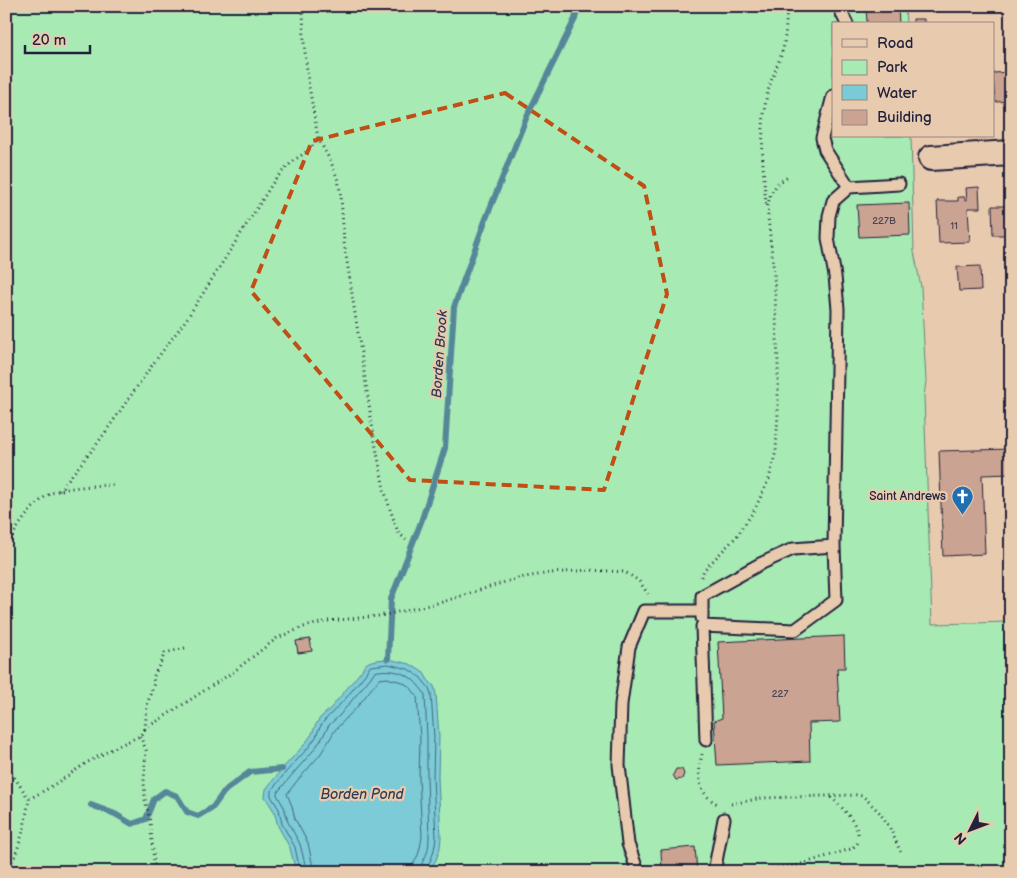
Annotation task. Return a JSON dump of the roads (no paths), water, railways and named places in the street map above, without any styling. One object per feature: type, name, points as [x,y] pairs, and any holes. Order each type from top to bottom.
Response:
[{"type":"street","points":[[931,158],[1011,153]]},
{"type":"lane","points":[[840,12],[846,22]]},
{"type":"lane","points":[[832,100],[822,138],[826,150],[849,187]]},
{"type":"lane","points":[[702,626],[795,630],[836,600],[834,546],[838,309],[835,276],[828,238],[829,216],[833,201],[849,187],[899,184]]},
{"type":"lane","points":[[706,740],[700,611],[702,596],[793,548],[834,546]]},
{"type":"lane","points":[[638,872],[628,844],[619,765],[621,704],[629,647],[644,611],[700,611]]},
{"type":"lane","points":[[714,872],[724,819]]},
{"type":"water","name":"Borden Pond","points":[[388,659],[410,664],[424,673],[434,686],[436,694],[441,837],[436,860],[429,872],[296,872],[290,848],[278,826],[274,811],[265,797],[266,789],[304,745],[320,718],[330,709],[364,666],[372,661]]},
{"type":"waterway","name":"Borden Brook","points":[[388,659],[391,599],[421,522],[445,448],[454,307],[485,221],[527,116],[575,19],[578,6]]},
{"type":"waterway","points":[[91,805],[115,814],[132,824],[146,819],[154,799],[165,791],[177,796],[187,812],[198,816],[213,807],[227,789],[250,772],[282,769]]},
{"type":"place","name":"Saint Andrews","points":[[962,515]]}]
